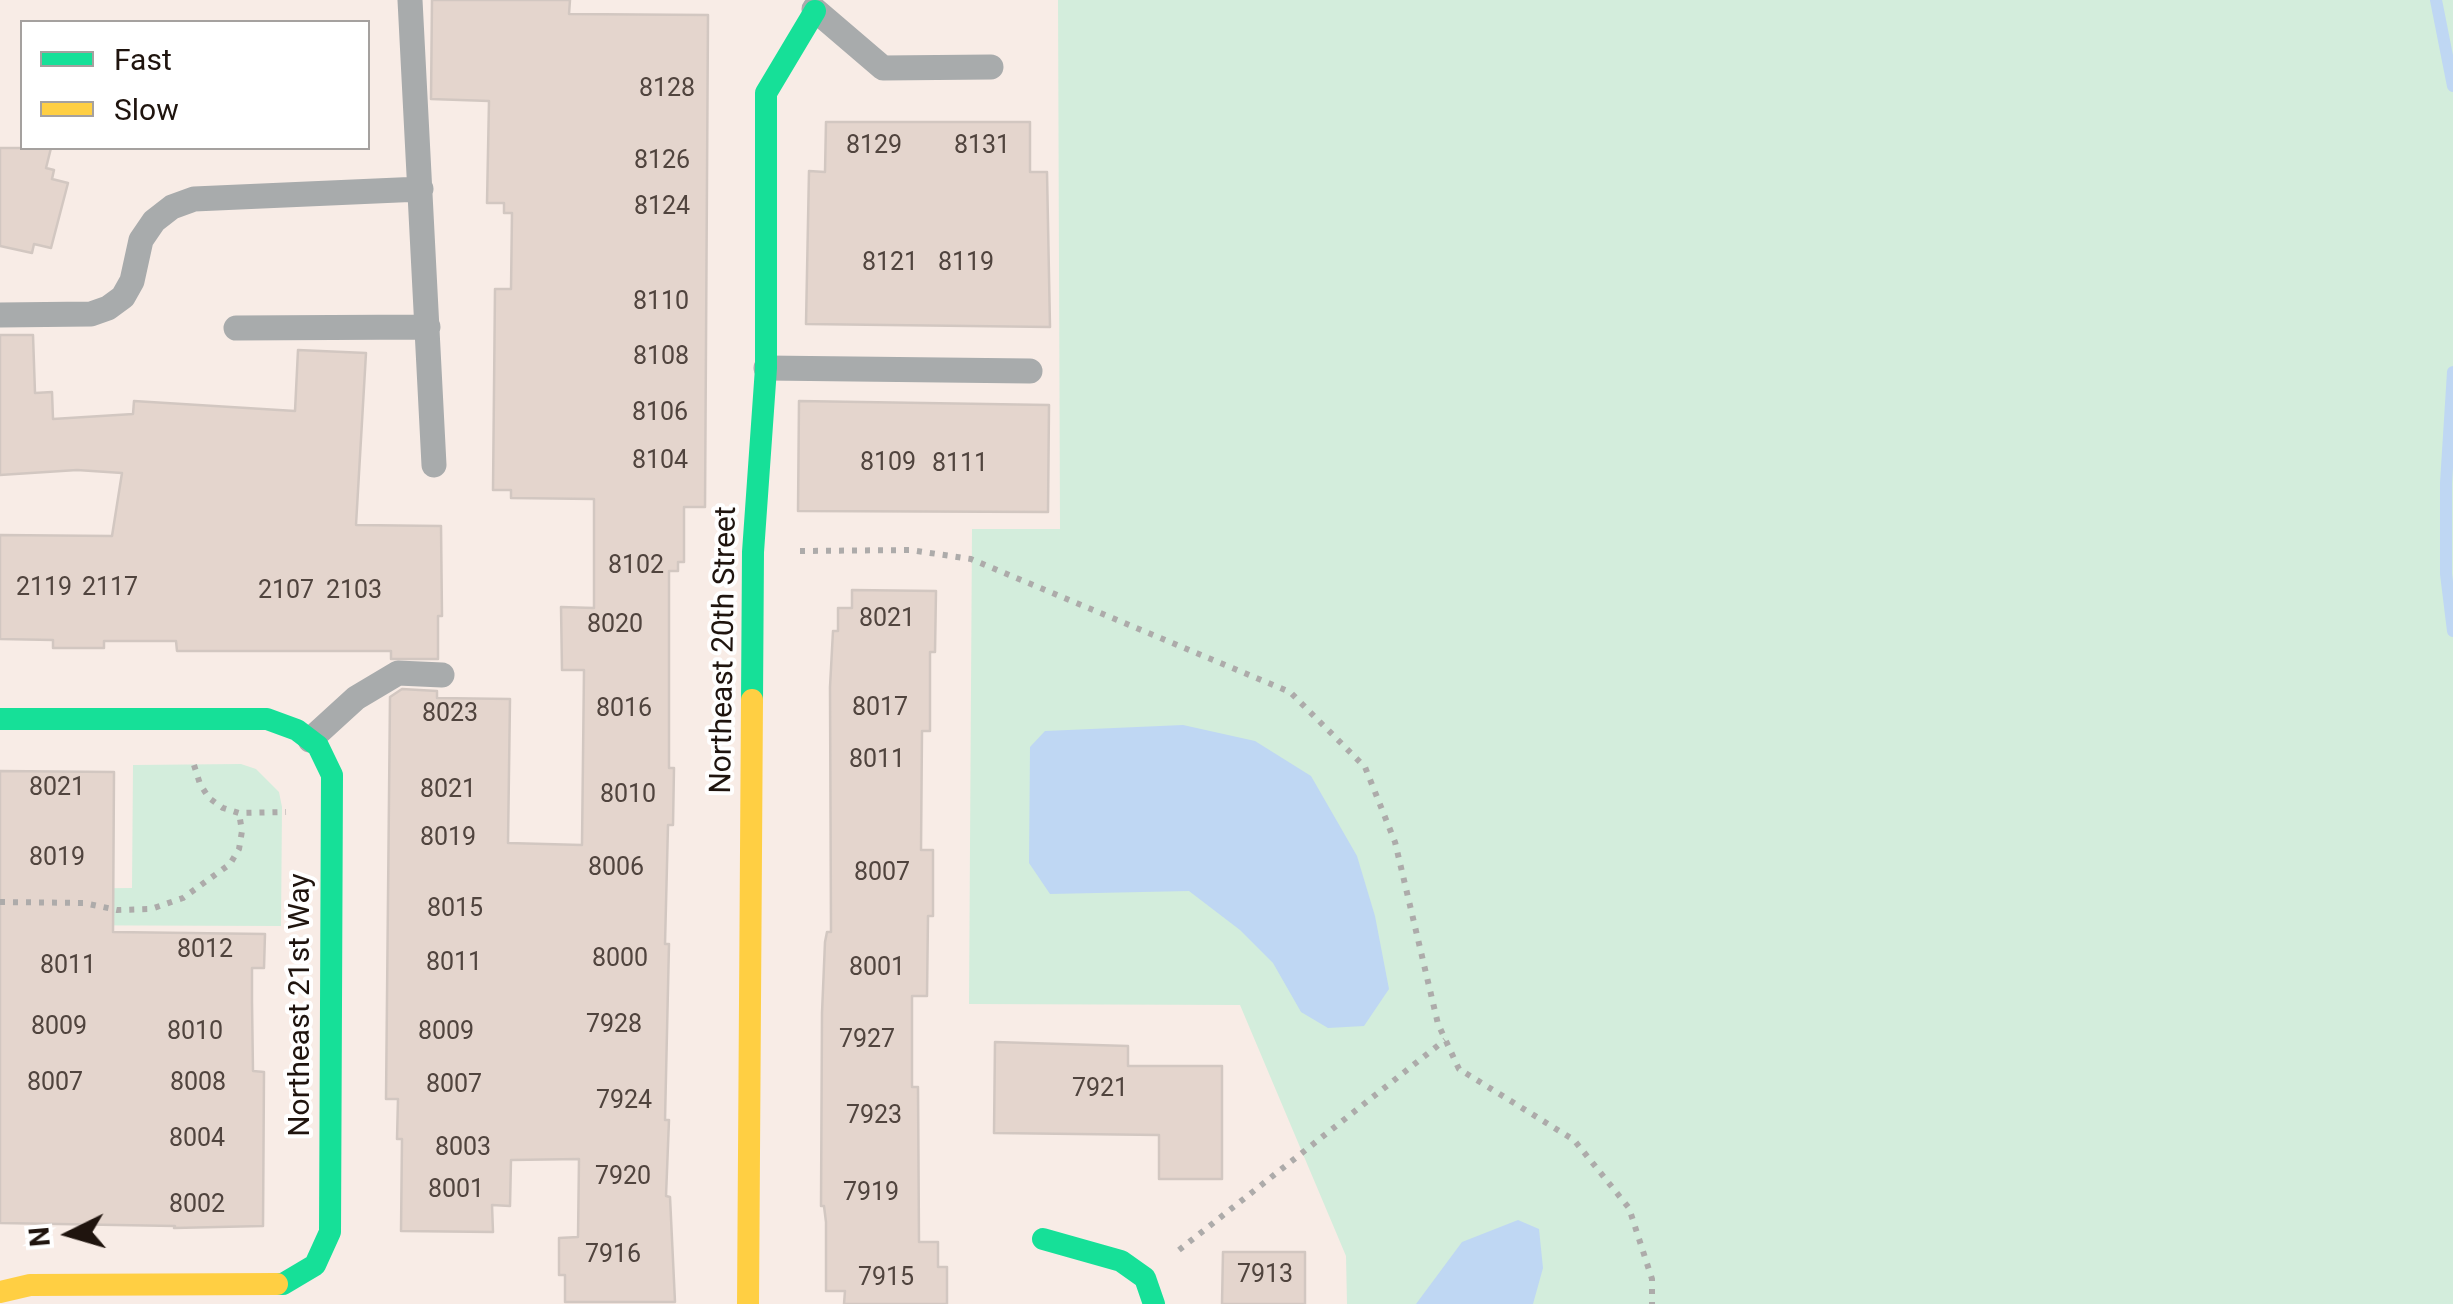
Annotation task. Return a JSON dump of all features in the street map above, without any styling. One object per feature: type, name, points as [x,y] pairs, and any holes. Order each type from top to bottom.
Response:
[{"type":"street","name":"Northeast 20th Street","points":[[748,1304],[754,552],[766,368],[766,94],[818,4]]},
{"type":"street","points":[[0,719],[267,720],[297,730],[314,743]]},
{"type":"street","name":"Northeast 21st Way","points":[[0,1292],[30,1285],[283,1284],[315,1265],[330,1232],[332,775],[314,743]]},
{"type":"street","points":[[1043,1239],[1121,1260],[1145,1278],[1154,1304]]},
{"type":"lane","points":[[410,0],[434,464]]},
{"type":"lane","points":[[818,4],[884,68],[990,67]]},
{"type":"lane","points":[[0,314],[90,314],[108,308],[123,297],[132,281],[141,240],[154,221],[172,206],[194,199],[422,189]]},
{"type":"lane","points":[[236,328],[428,327]]},
{"type":"lane","points":[[766,368],[1030,371]]},
{"type":"lane","points":[[314,743],[356,698],[398,673],[442,674]]},
{"type":"path","points":[[754,552],[910,550],[972,560],[1290,692],[1365,767],[1395,842],[1438,1024],[1458,1069],[1574,1140],[1630,1208],[1652,1279],[1652,1304]]},
{"type":"path","points":[[189,719],[200,784],[223,808],[239,813],[332,811]]},
{"type":"path","points":[[0,902],[84,904],[117,910],[151,908],[183,898],[230,864],[239,849],[239,813]]},
{"type":"path","points":[[1145,1278],[1444,1040]]},
{"type":"green space","points":[[1058,0],[2453,0],[2453,1304],[1347,1304],[1346,1256],[1240,1005],[969,1004],[972,529],[1060,529]]},
{"type":"green space","points":[[241,764],[256,769],[279,792],[281,926],[0,925],[0,889],[132,888],[133,765]]},
{"type":"water","points":[[1183,725],[1255,741],[1311,776],[1357,856],[1375,916],[1389,989],[1364,1026],[1328,1028],[1301,1012],[1273,963],[1240,930],[1189,891],[1050,894],[1029,863],[1030,747],[1045,731]]},
{"type":"water","points":[[1518,1220],[1539,1229],[1543,1268],[1533,1304],[1416,1304],[1462,1242]]},
{"type":"building","points":[[432,0],[570,0],[569,14],[708,15],[705,507],[684,507],[684,562],[678,562],[678,571],[669,571],[669,768],[674,768],[673,825],[668,825],[665,1120],[669,1120],[666,1196],[670,1197],[675,1302],[565,1302],[565,1275],[559,1275],[559,1238],[578,1237],[579,1159],[511,1160],[510,1206],[492,1205],[493,1232],[401,1231],[402,1139],[397,1139],[398,1099],[386,1099],[390,697],[402,689],[437,691],[437,698],[510,699],[508,843],[582,845],[584,670],[562,670],[561,607],[594,608],[594,499],[511,498],[511,490],[493,490],[495,289],[511,289],[512,213],[504,213],[504,203],[487,203],[489,101],[431,99]]},
{"type":"building","points":[[826,122],[1030,122],[1030,172],[1047,172],[1050,327],[806,324],[809,171],[825,172]]},
{"type":"building","points":[[0,148],[50,150],[46,168],[54,170],[52,179],[68,183],[51,248],[34,244],[32,253],[0,246]]},
{"type":"building","points":[[0,335],[33,335],[35,393],[52,392],[53,419],[133,414],[134,401],[295,411],[298,350],[366,353],[356,525],[441,526],[442,616],[438,616],[438,659],[391,659],[391,651],[177,651],[176,641],[104,641],[104,648],[53,648],[53,640],[0,639],[0,535],[112,536],[122,473],[77,470],[0,475]]},
{"type":"building","points":[[799,401],[1049,405],[1048,512],[798,511]]},
{"type":"building","points":[[852,590],[936,591],[935,652],[930,652],[930,731],[922,731],[921,850],[933,850],[933,916],[928,916],[927,996],[912,996],[912,1087],[918,1087],[919,1242],[938,1242],[938,1267],[947,1267],[947,1304],[844,1304],[845,1291],[826,1291],[826,1222],[821,1206],[822,1013],[825,942],[827,932],[831,932],[830,687],[838,608],[852,608]]},
{"type":"building","points":[[0,771],[114,772],[113,932],[265,934],[264,968],[252,968],[253,1071],[264,1072],[263,1226],[174,1228],[0,1223]]},
{"type":"building","points":[[995,1042],[1128,1046],[1128,1066],[1222,1066],[1222,1179],[1159,1179],[1159,1135],[994,1133]]},
{"type":"building","points":[[1223,1252],[1305,1252],[1305,1304],[1222,1304]]},
{"type":"waterway","points":[[2436,0],[2453,86]]},
{"type":"waterway","points":[[2453,372],[2446,483],[2446,574],[2453,631]]},
{"type":"traffic: fast","points":[[752,700],[753,552],[766,368],[766,93],[815,11]]},
{"type":"traffic: fast","points":[[0,719],[267,719],[297,730],[318,746],[332,775],[330,1232],[315,1265],[277,1284]]},
{"type":"traffic: fast","points":[[1043,1239],[1121,1261],[1145,1278],[1154,1304]]},
{"type":"traffic: slow","points":[[748,1304],[752,700]]},
{"type":"traffic: slow","points":[[0,1292],[30,1285],[277,1284]]}]
